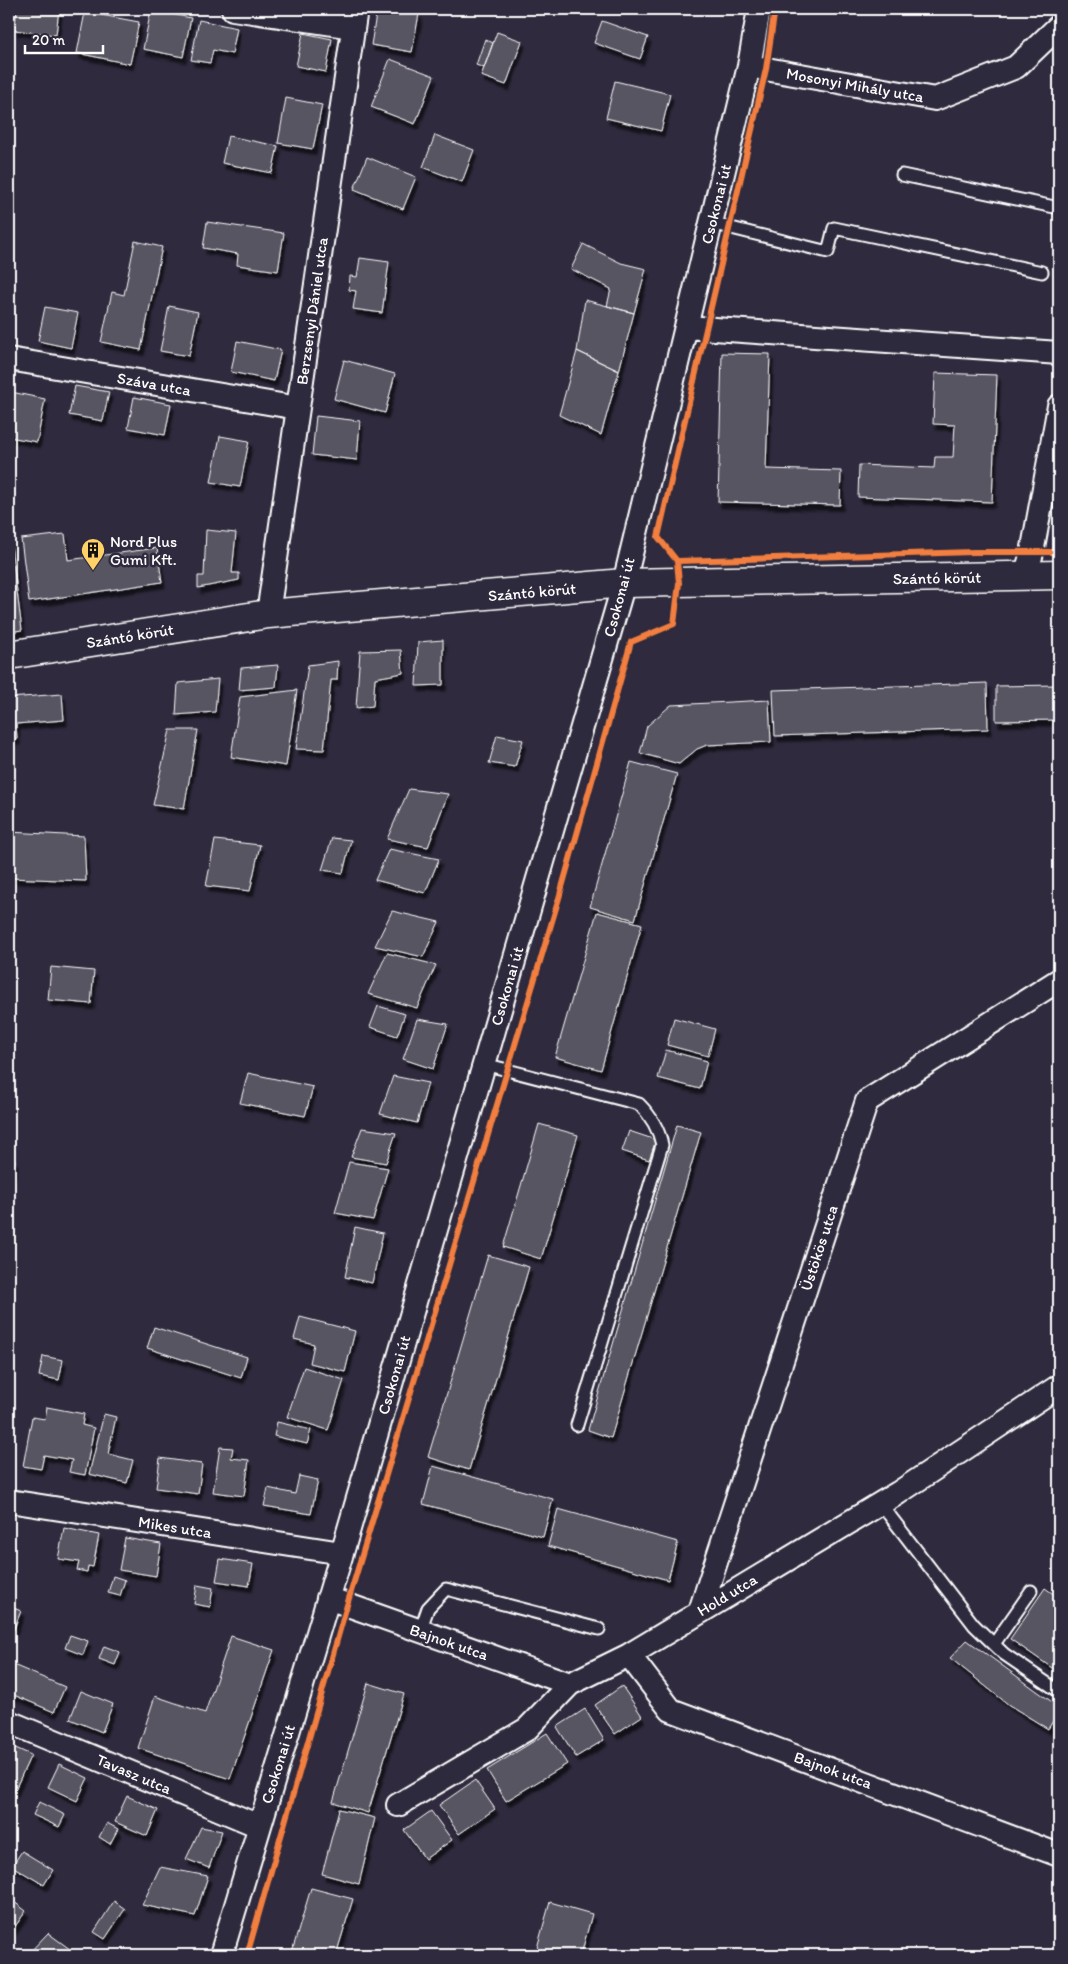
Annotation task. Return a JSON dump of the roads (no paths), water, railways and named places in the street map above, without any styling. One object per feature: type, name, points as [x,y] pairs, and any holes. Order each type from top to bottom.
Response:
[{"type":"street","points":[[233,9],[355,18]]},
{"type":"street","name":"Csokonai út","points":[[221,1955],[342,1553],[624,583],[749,66],[759,9]]},
{"type":"street","name":"Berzsenyi Dániel utca","points":[[268,614],[355,18]]},
{"type":"street","name":"Mosonyi Mihály utca","points":[[749,66],[934,99],[1016,67],[1059,26]]},
{"type":"street","points":[[686,327],[1059,352]]},
{"type":"street","name":"Száva utca","points":[[9,359],[298,408]]},
{"type":"street","points":[[1025,576],[1032,552],[1059,406]]},
{"type":"street","name":"Szántó körút","points":[[9,655],[268,614],[624,583],[1059,575]]},
{"type":"street","name":"Üstökös utca","points":[[700,1611],[866,1101],[1059,980]]},
{"type":"street","name":"Hold utca","points":[[398,1805],[527,1729],[570,1684],[628,1655],[880,1504],[1059,1386]]},
{"type":"street","name":"Mikes utca","points":[[9,1501],[342,1553]]},
{"type":"street","name":"Bajnok utca","points":[[328,1598],[570,1684]]},
{"type":"street","name":"Bajnok utca","points":[[628,1655],[671,1710],[1059,1855]]},
{"type":"street","name":"Tavasz utca","points":[[9,1722],[259,1826]]},
{"type":"lane","points":[[902,175],[1059,208]]},
{"type":"lane","points":[[711,223],[828,252],[834,228],[1042,272]]},
{"type":"lane","points":[[484,1064],[639,1104],[660,1133],[662,1145],[577,1425]]},
{"type":"lane","points":[[880,1504],[974,1625],[1004,1654],[1057,1690],[1059,1687]]},
{"type":"lane","points":[[420,1631],[428,1608],[446,1589],[599,1629]]},
{"type":"lane","points":[[994,1644],[1031,1591]]},
{"type":"place","name":"Nord Plus Gumi Kft.","points":[[93,571]]}]
